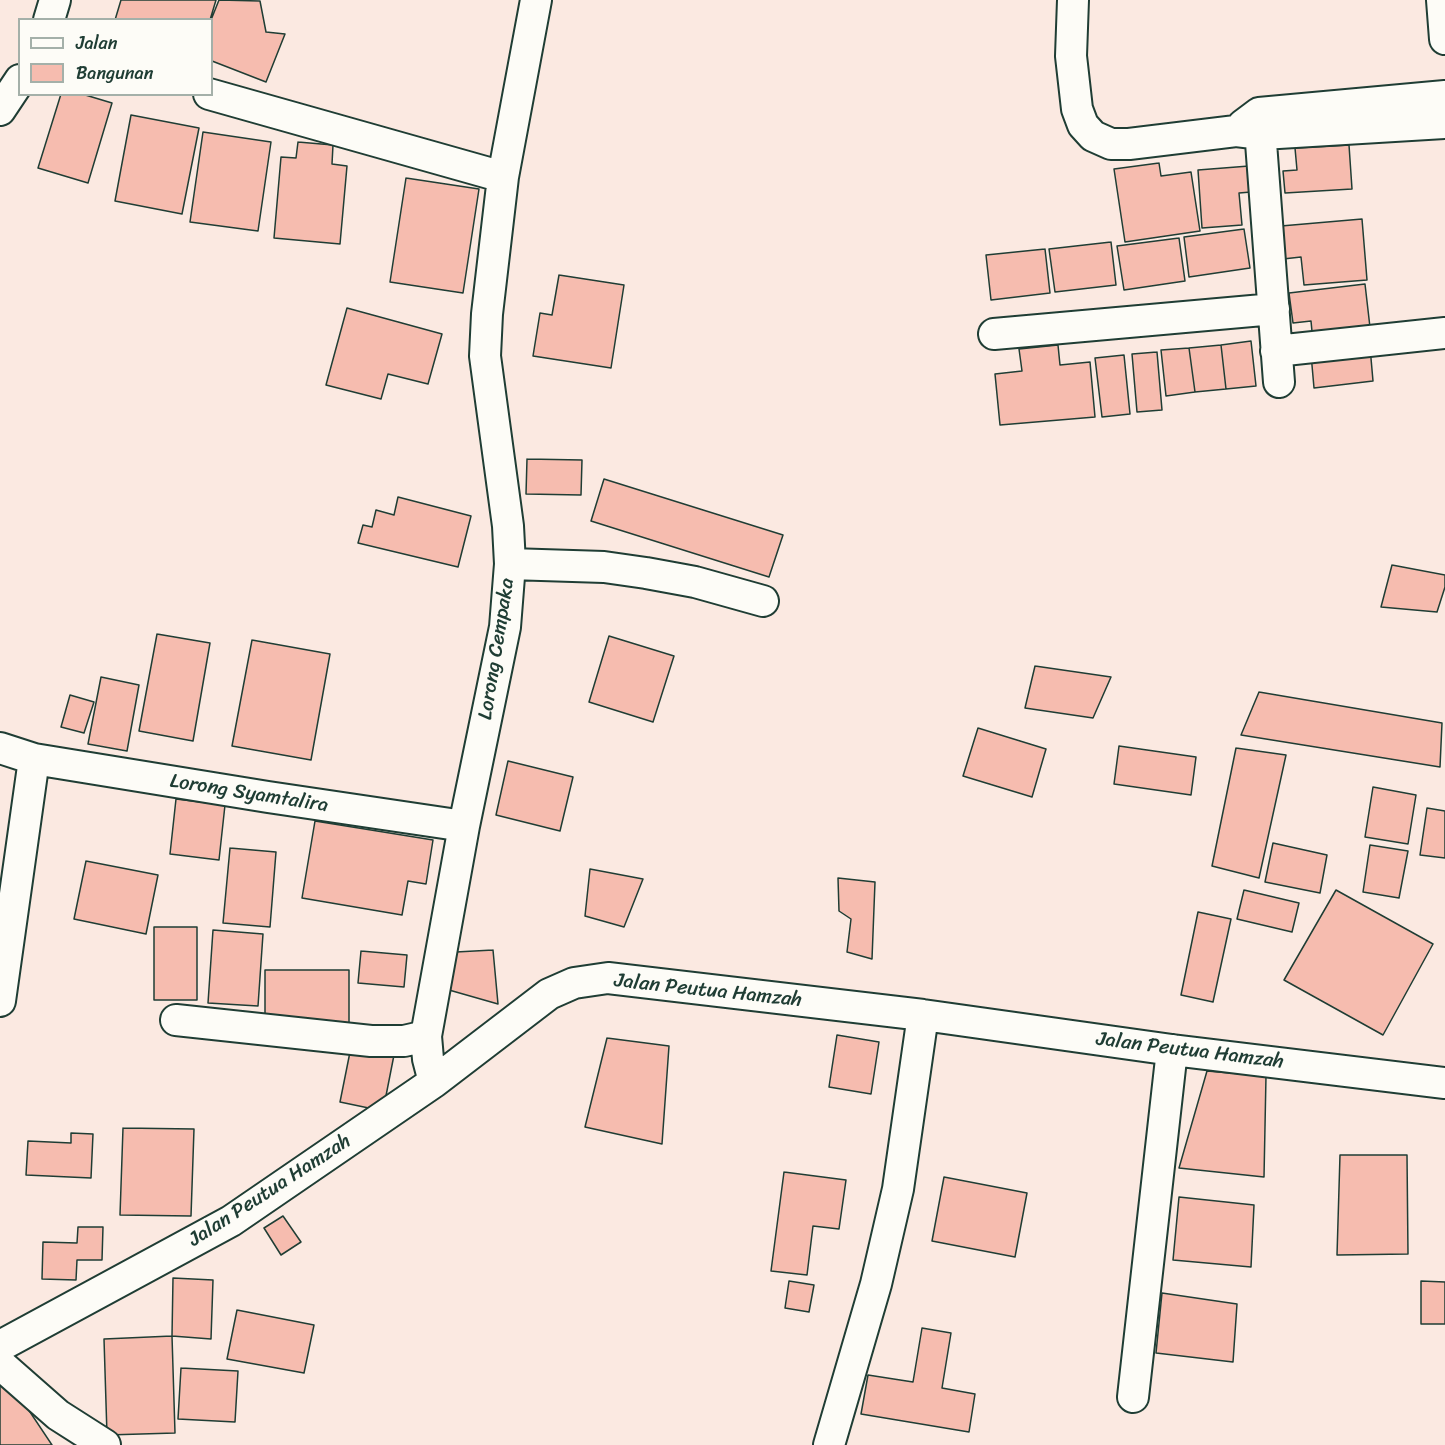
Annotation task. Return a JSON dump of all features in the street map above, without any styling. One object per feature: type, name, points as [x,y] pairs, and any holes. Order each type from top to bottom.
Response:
[{"type":"street","points":[[50,18],[55,0]]},
{"type":"street","name":"Lorong Cempaka","points":[[434,1082],[428,1059],[426,1036],[464,826],[505,627],[510,564],[508,526],[485,356],[487,314],[503,177],[536,0]]},
{"type":"street","points":[[1073,0],[1071,56],[1077,109],[1083,125],[1093,136],[1111,144],[1129,144],[1445,96]]},
{"type":"street","points":[[1442,0],[1445,39]]},
{"type":"street","points":[[0,110],[18,83]]},
{"type":"street","points":[[213,95],[503,177]]},
{"type":"street","points":[[1252,126],[1445,123]]},
{"type":"street","points":[[1252,126],[1274,309],[1279,382]]},
{"type":"street","points":[[994,334],[1274,309]]},
{"type":"street","points":[[1276,351],[1445,333]]},
{"type":"street","points":[[510,564],[604,567],[646,573],[695,582],[763,601]]},
{"type":"street","name":"Lorong Syamtalira","points":[[0,748],[34,759],[464,826]]},
{"type":"street","points":[[0,1001],[34,759]]},
{"type":"street","name":"Jalan Peutua Hamzah","points":[[0,1346],[231,1221],[434,1082],[549,994],[574,984],[608,978],[923,1015],[1172,1050],[1445,1083]]},
{"type":"street","points":[[829,1445],[876,1284],[898,1189],[923,1015]]},
{"type":"street","points":[[176,1020],[371,1041],[404,1041],[426,1036]]},
{"type":"street","points":[[1133,1397],[1172,1050]]},
{"type":"street","points":[[0,1364],[58,1415],[105,1445]]},
{"type":"building","points":[[121,0],[216,0],[211,18],[116,18]]},
{"type":"building","points":[[219,0],[260,1],[266,32],[285,34],[266,82],[213,61],[212,18]]},
{"type":"building","points":[[60,96],[89,96],[112,103],[88,183],[38,168]]},
{"type":"building","points":[[131,115],[199,128],[182,214],[115,201]]},
{"type":"building","points":[[203,132],[271,142],[258,231],[190,222]]},
{"type":"building","points":[[298,142],[333,145],[332,164],[347,166],[340,244],[274,238],[281,157],[296,158]]},
{"type":"building","points":[[1349,145],[1352,189],[1285,193],[1283,171],[1297,170],[1295,148]]},
{"type":"building","points":[[1159,163],[1161,176],[1191,172],[1200,231],[1125,242],[1114,169]]},
{"type":"building","points":[[1249,166],[1251,192],[1239,193],[1242,225],[1202,228],[1198,170]]},
{"type":"building","points":[[406,178],[479,189],[463,293],[390,282]]},
{"type":"building","points":[[1362,219],[1367,280],[1304,285],[1301,257],[1283,259],[1281,226]]},
{"type":"building","points":[[1244,229],[1250,268],[1189,277],[1184,237]]},
{"type":"building","points":[[1179,238],[1185,281],[1124,290],[1117,246]]},
{"type":"building","points":[[1111,242],[1116,285],[1055,292],[1049,249]]},
{"type":"building","points":[[1045,249],[1050,293],[991,300],[986,255]]},
{"type":"building","points":[[559,275],[624,285],[611,368],[533,356],[540,313],[552,315]]},
{"type":"building","points":[[1365,284],[1371,336],[1313,342],[1311,321],[1293,323],[1289,293]]},
{"type":"building","points":[[347,308],[442,334],[428,384],[388,374],[381,399],[326,385]]},
{"type":"building","points":[[1251,341],[1256,386],[1226,389],[1221,345]]},
{"type":"building","points":[[1058,345],[1060,365],[1090,362],[1095,417],[1000,425],[995,374],[1022,371],[1019,349]]},
{"type":"building","points":[[1221,345],[1226,389],[1195,392],[1189,348]]},
{"type":"building","points":[[1370,347],[1373,381],[1314,388],[1311,354]]},
{"type":"building","points":[[1189,348],[1195,392],[1166,396],[1161,350]]},
{"type":"building","points":[[1157,352],[1162,410],[1137,412],[1132,354]]},
{"type":"building","points":[[1124,355],[1130,414],[1102,417],[1095,358]]},
{"type":"building","points":[[527,459],[582,460],[581,495],[526,494]]},
{"type":"building","points":[[604,479],[783,535],[769,577],[591,521]]},
{"type":"building","points":[[398,497],[471,516],[458,567],[358,543],[363,525],[372,527],[376,510],[394,515]]},
{"type":"building","points":[[1392,565],[1445,575],[1445,587],[1437,612],[1381,607]]},
{"type":"building","points":[[157,634],[210,643],[193,741],[139,731]]},
{"type":"building","points":[[609,636],[674,656],[653,722],[589,702]]},
{"type":"building","points":[[252,640],[330,654],[311,760],[232,746]]},
{"type":"building","points":[[1035,666],[1111,677],[1093,718],[1025,708]]},
{"type":"building","points":[[101,677],[139,685],[127,751],[88,744]]},
{"type":"building","points":[[1259,692],[1442,723],[1440,767],[1241,735]]},
{"type":"building","points":[[70,695],[94,702],[84,733],[61,727]]},
{"type":"building","points":[[978,728],[1046,749],[1032,797],[963,776]]},
{"type":"building","points":[[1119,746],[1196,757],[1191,795],[1114,784]]},
{"type":"building","points":[[1236,748],[1286,755],[1259,878],[1212,866]]},
{"type":"building","points":[[508,761],[573,777],[560,831],[496,815]]},
{"type":"building","points":[[1373,787],[1416,795],[1408,844],[1365,837]]},
{"type":"building","points":[[176,799],[225,805],[219,860],[170,854]]},
{"type":"building","points":[[1427,808],[1445,811],[1445,858],[1420,855]]},
{"type":"building","points":[[315,821],[433,840],[426,884],[408,881],[402,915],[302,898]]},
{"type":"building","points":[[1273,843],[1327,855],[1320,893],[1265,882]]},
{"type":"building","points":[[1370,845],[1408,851],[1399,898],[1363,892]]},
{"type":"building","points":[[230,848],[276,852],[270,927],[223,923]]},
{"type":"building","points":[[86,861],[158,875],[146,934],[74,919]]},
{"type":"building","points":[[590,869],[643,879],[624,927],[585,916]]},
{"type":"building","points":[[838,878],[875,882],[872,959],[847,952],[851,919],[839,911]]},
{"type":"building","points":[[1244,890],[1299,903],[1292,932],[1237,919]]},
{"type":"building","points":[[1336,890],[1433,944],[1383,1035],[1284,980]]},
{"type":"building","points":[[1198,912],[1231,919],[1213,1002],[1181,995]]},
{"type":"building","points":[[154,927],[197,927],[197,1000],[154,1000]]},
{"type":"building","points":[[213,930],[263,934],[258,1006],[208,1003]]},
{"type":"building","points":[[493,950],[498,1004],[449,990],[456,952]]},
{"type":"building","points":[[361,951],[407,955],[404,987],[358,983]]},
{"type":"building","points":[[265,970],[349,970],[349,1025],[265,1025]]},
{"type":"building","points":[[837,1035],[879,1042],[871,1094],[829,1087]]},
{"type":"building","points":[[607,1038],[669,1046],[662,1144],[585,1127]]},
{"type":"building","points":[[351,1047],[394,1055],[383,1111],[340,1102]]},
{"type":"building","points":[[1207,1071],[1266,1076],[1264,1177],[1179,1168]]},
{"type":"building","points":[[123,1128],[194,1129],[191,1216],[120,1215]]},
{"type":"building","points":[[71,1133],[93,1134],[91,1178],[26,1175],[28,1141],[71,1143]]},
{"type":"building","points":[[1340,1155],[1407,1155],[1408,1254],[1337,1255]]},
{"type":"building","points":[[784,1172],[846,1180],[839,1229],[813,1226],[807,1275],[771,1271]]},
{"type":"building","points":[[944,1177],[1027,1193],[1015,1257],[932,1241]]},
{"type":"building","points":[[1179,1197],[1254,1205],[1251,1267],[1173,1260]]},
{"type":"building","points":[[283,1216],[301,1242],[281,1255],[264,1228]]},
{"type":"building","points":[[78,1227],[103,1227],[102,1260],[77,1260],[76,1280],[42,1279],[43,1242],[77,1243]]},
{"type":"building","points":[[173,1278],[213,1280],[211,1339],[172,1336]]},
{"type":"building","points":[[789,1281],[814,1285],[809,1312],[785,1308]]},
{"type":"building","points":[[1421,1281],[1445,1282],[1445,1324],[1421,1324]]},
{"type":"building","points":[[1162,1293],[1237,1304],[1233,1362],[1156,1353]]},
{"type":"building","points":[[237,1310],[314,1325],[304,1373],[227,1359]]},
{"type":"building","points":[[922,1328],[951,1333],[942,1388],[975,1394],[969,1432],[861,1414],[868,1375],[913,1382]]},
{"type":"building","points":[[172,1336],[175,1433],[107,1435],[104,1339]]},
{"type":"building","points":[[181,1368],[238,1371],[235,1422],[178,1419]]},
{"type":"building","points":[[8,1379],[52,1445],[0,1445],[0,1384]]}]
